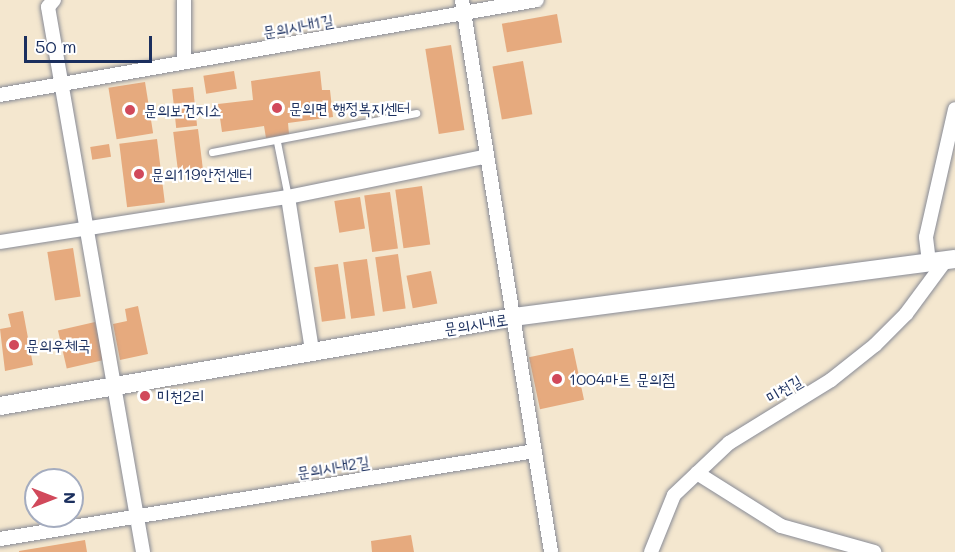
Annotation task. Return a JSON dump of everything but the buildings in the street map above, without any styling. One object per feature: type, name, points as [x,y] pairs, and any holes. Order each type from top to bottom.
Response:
[{"type":"street","points":[[184,0],[184,62]]},
{"type":"street","points":[[462,0],[551,552]]},
{"type":"street","name":"문의시내1길","points":[[0,95],[63,82],[463,15],[537,0]]},
{"type":"street","points":[[51,4],[87,227],[118,386],[143,552]]},
{"type":"street","points":[[943,260],[926,237],[955,109]]},
{"type":"street","points":[[0,242],[288,197],[487,156]]},
{"type":"street","points":[[288,197],[312,350]]},
{"type":"street","name":"문의시내로","points":[[0,406],[312,350],[513,317],[943,260]]},
{"type":"street","name":"미천길","points":[[651,552],[674,495],[729,443],[831,380],[875,345],[906,314],[943,260]]},
{"type":"street","name":"문의시내2길","points":[[0,539],[535,451]]},
{"type":"street","points":[[697,473],[782,526],[874,552]]},
{"type":"lane","points":[[212,152],[277,142],[417,113]]},
{"type":"lane","points":[[277,142],[288,197]]},
{"type":"place","name":"문의면 행정복지센터","points":[[277,108]]},
{"type":"place","name":"문의보건지소","points":[[130,110]]},
{"type":"place","name":"문의119안전센터","points":[[139,174]]},
{"type":"place","name":"문의우체국","points":[[14,345]]},
{"type":"place","name":"1004마트 문의점","points":[[557,379]]},
{"type":"place","name":"미천2리","points":[[145,396]]}]
